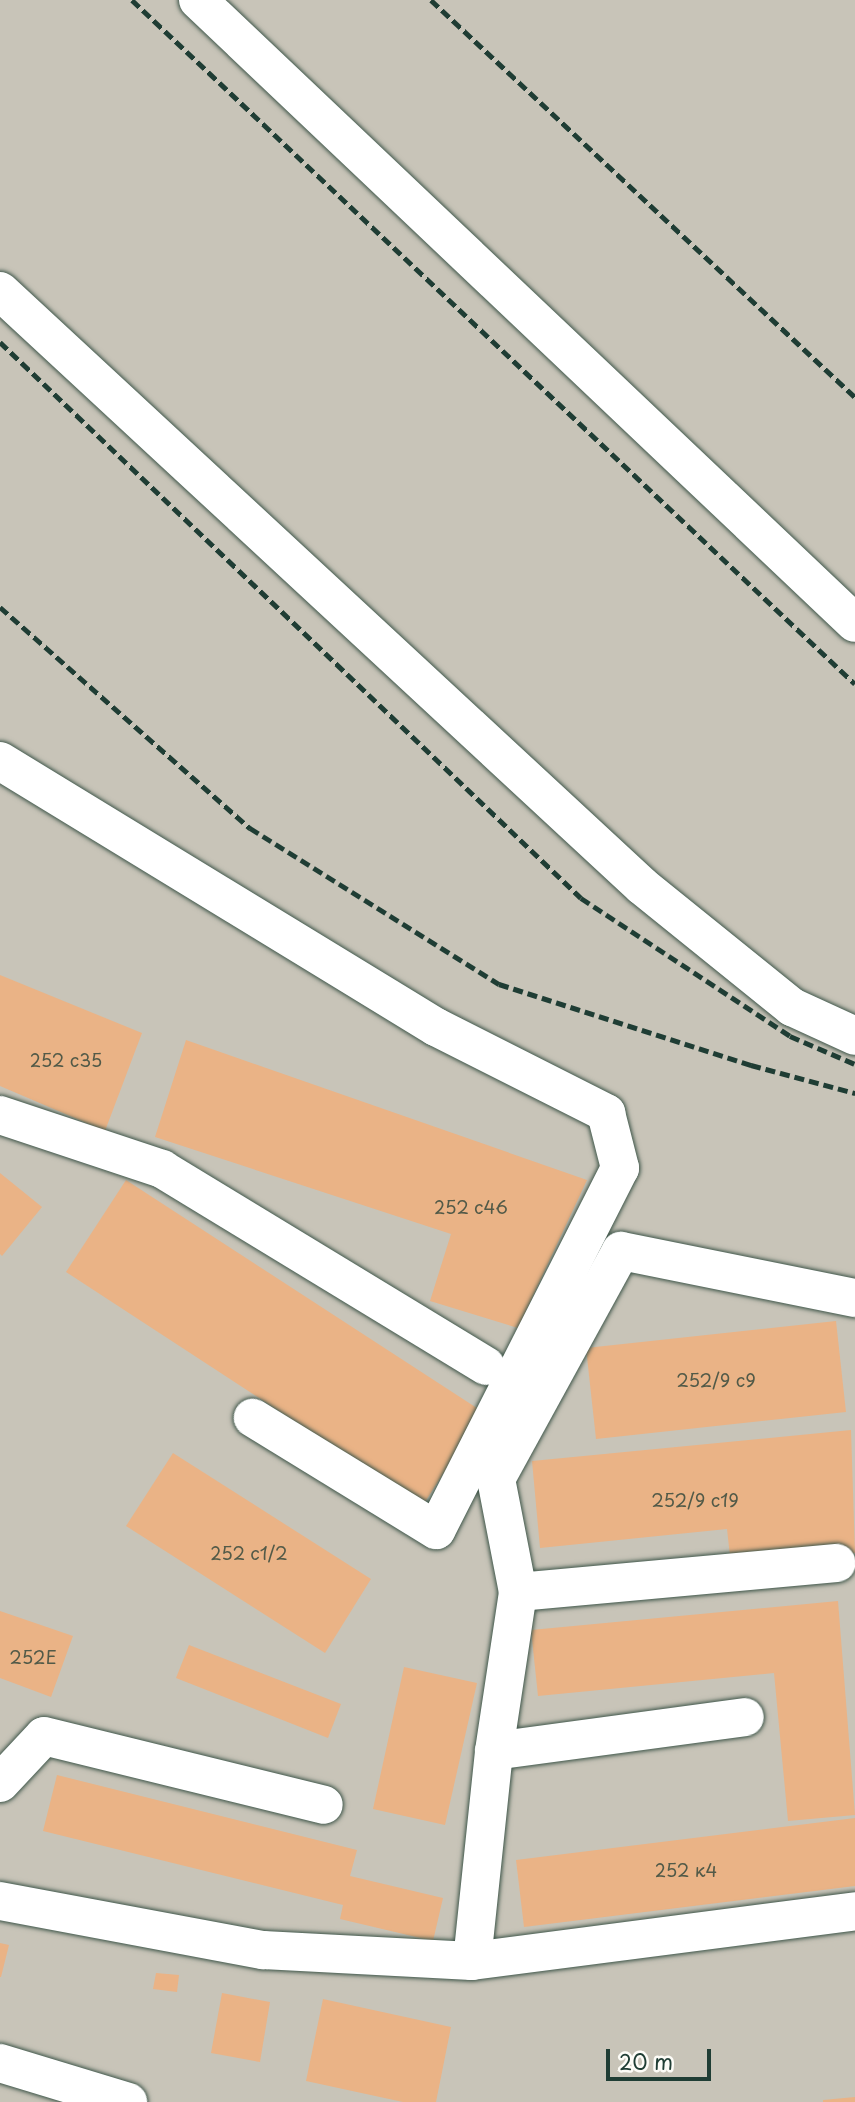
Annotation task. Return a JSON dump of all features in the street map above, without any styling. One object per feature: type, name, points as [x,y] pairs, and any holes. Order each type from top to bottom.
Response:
[{"type":"lane","points":[[198,0],[855,623]]},
{"type":"lane","points":[[0,290],[642,886],[792,1007],[855,1036]]},
{"type":"lane","points":[[0,761],[436,1027],[606,1112],[620,1168],[436,1530],[253,1418]]},
{"type":"lane","points":[[0,1115],[162,1169],[486,1366]]},
{"type":"lane","points":[[472,1961],[494,1751],[518,1592],[496,1479],[621,1251],[855,1298]]},
{"type":"lane","points":[[518,1592],[836,1563]]},
{"type":"lane","points":[[494,1751],[745,1717]]},
{"type":"lane","points":[[0,1783],[44,1736],[324,1805]]},
{"type":"lane","points":[[0,1901],[263,1950],[472,1961],[855,1911]]},
{"type":"lane","points":[[0,2063],[128,2102]]},
{"type":"shaded area","points":[[0,0],[855,0],[855,2102],[0,2102]]},
{"type":"building","points":[[0,975],[142,1033],[105,1131],[0,1086]]},
{"type":"building","points":[[186,1040],[587,1180],[518,1328],[430,1301],[451,1234],[155,1137]]},
{"type":"building","points":[[0,1173],[42,1207],[2,1256],[0,1254]]},
{"type":"building","points":[[126,1180],[483,1412],[423,1505],[66,1272]]},
{"type":"building","points":[[836,1321],[846,1412],[596,1439],[586,1348]]},
{"type":"building","points":[[851,1430],[855,1553],[731,1565],[727,1529],[540,1548],[532,1461]]},
{"type":"building","points":[[173,1453],[371,1579],[325,1653],[126,1526]]},
{"type":"building","points":[[838,1601],[855,1815],[788,1821],[774,1673],[538,1696],[531,1630]]},
{"type":"building","points":[[0,1611],[73,1636],[51,1697],[0,1678]]},
{"type":"building","points":[[189,1645],[341,1704],[328,1738],[176,1678]]},
{"type":"building","points":[[404,1667],[477,1683],[445,1825],[373,1809]]},
{"type":"building","points":[[57,1775],[357,1850],[350,1876],[443,1898],[433,1941],[340,1919],[343,1905],[43,1831]]},
{"type":"building","points":[[855,1818],[855,1886],[524,1927],[516,1860]]},
{"type":"building","points":[[0,1943],[9,1945],[1,1977],[0,1977]]},
{"type":"building","points":[[156,1973],[179,1975],[177,1992],[153,1989]]},
{"type":"building","points":[[222,1993],[270,2002],[260,2062],[211,2053]]},
{"type":"building","points":[[323,1999],[451,2027],[436,2102],[403,2102],[306,2081]]},
{"type":"building","points":[[855,2097],[855,2102],[823,2102],[823,2100]]},
{"type":"railway","points":[[132,0],[855,684]]},
{"type":"railway","points":[[431,0],[855,397]]},
{"type":"railway","points":[[0,342],[581,898],[790,1036],[855,1064]]},
{"type":"railway","points":[[0,607],[250,828],[499,984],[751,1065],[855,1093]]}]
